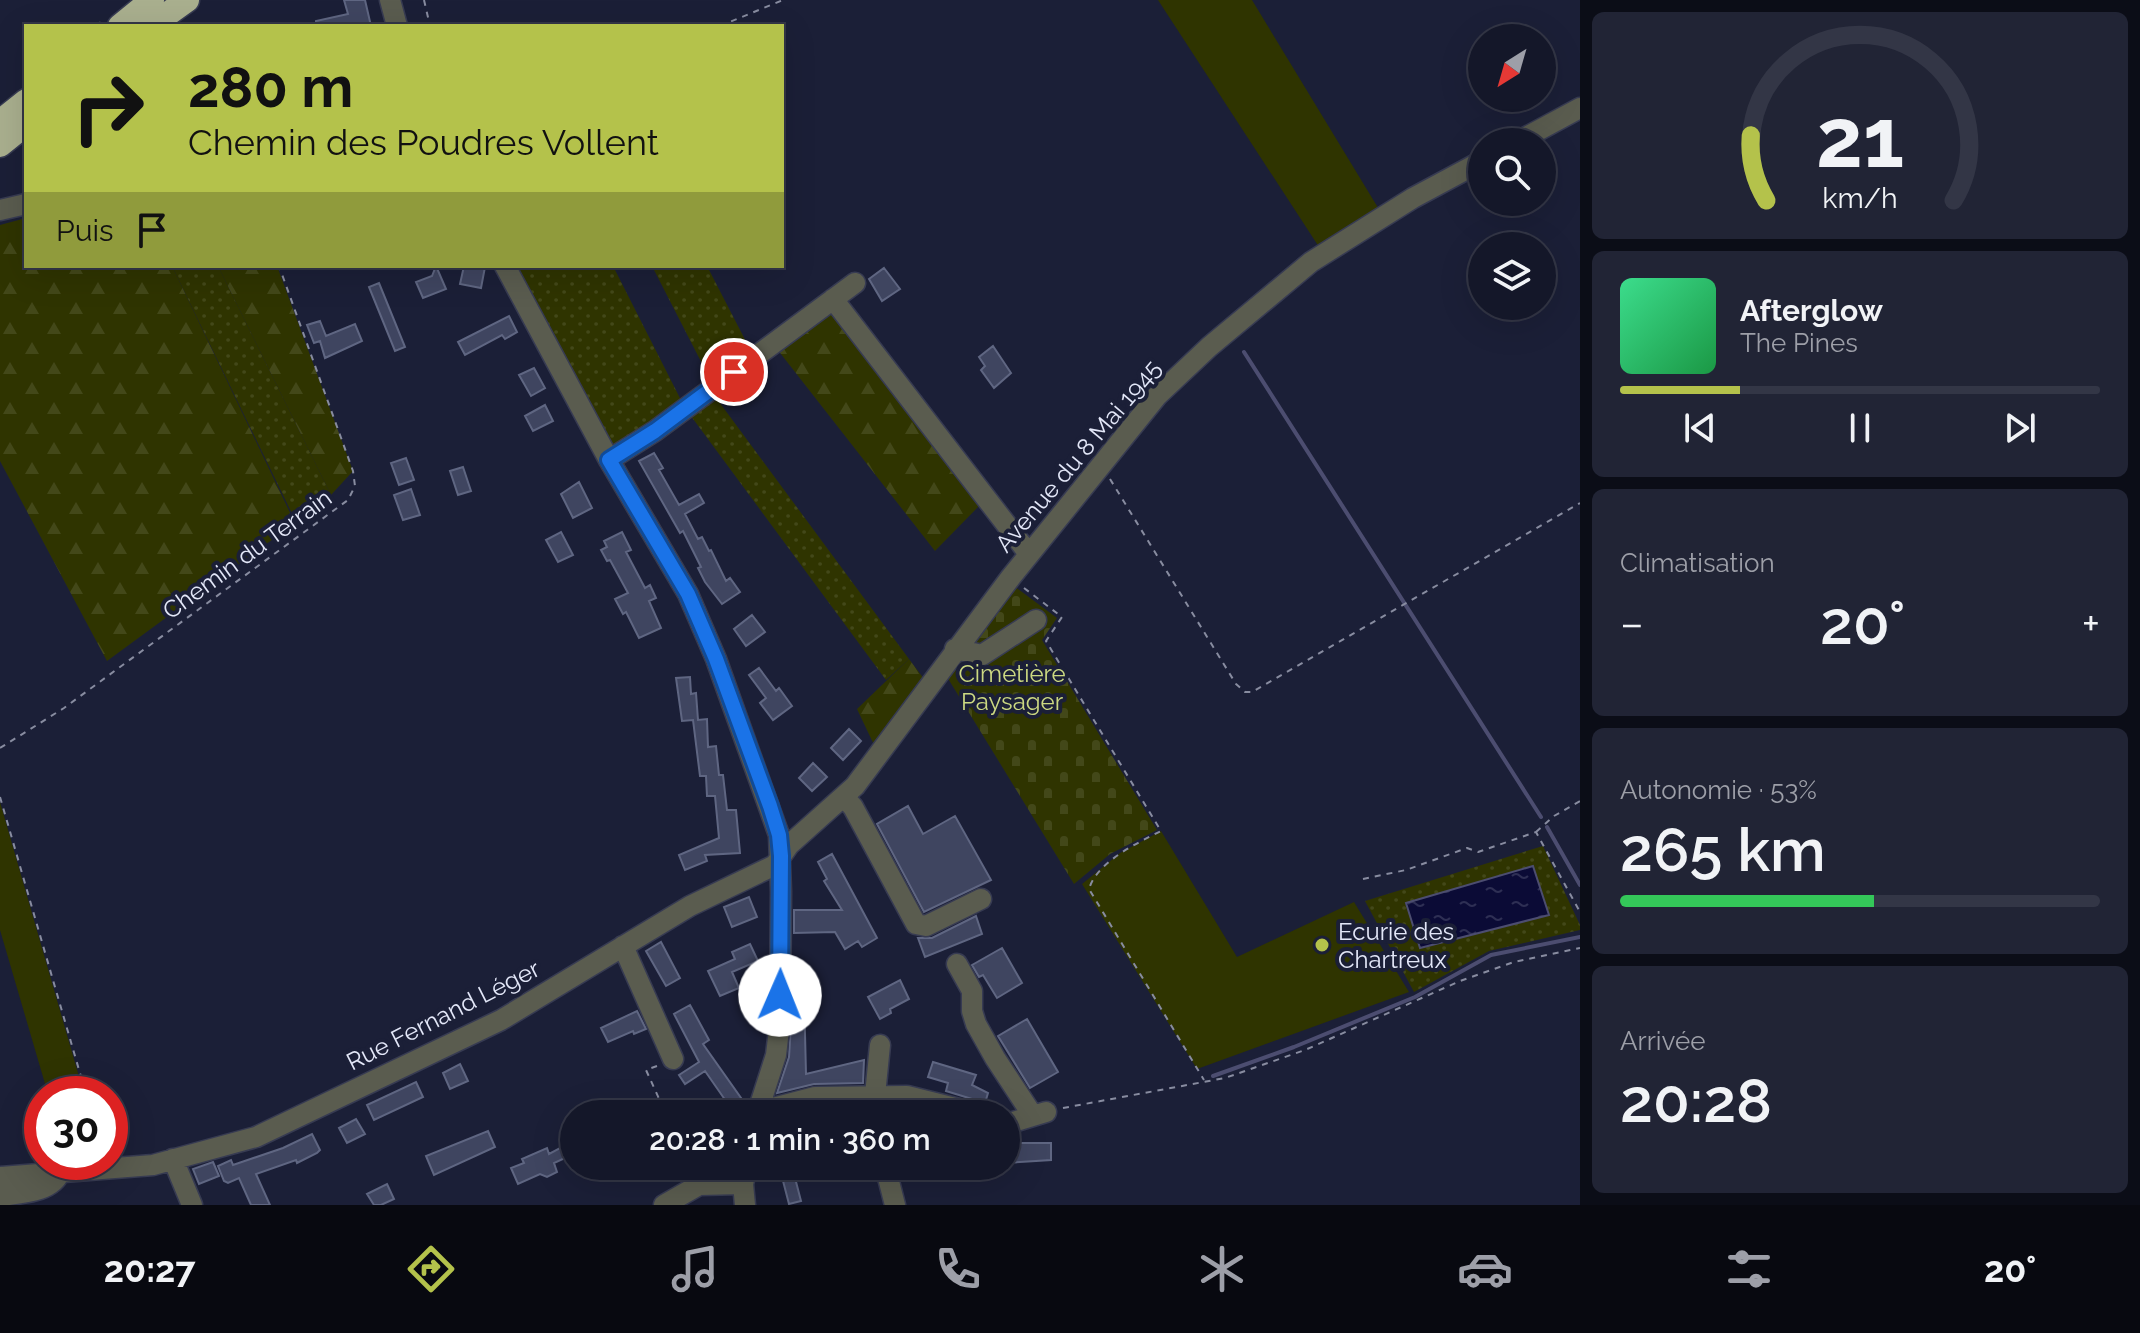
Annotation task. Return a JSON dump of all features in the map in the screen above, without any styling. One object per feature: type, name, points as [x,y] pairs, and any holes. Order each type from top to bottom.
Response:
[{"type":"highway","points":[[122,24],[152,0]]},
{"type":"highway","points":[[153,24],[184,0]]},
{"type":"highway","points":[[0,122],[24,103]]},
{"type":"highway","points":[[0,145],[24,126]]},
{"type":"street","points":[[390,0],[396,24]]},
{"type":"street","points":[[1543,128],[1580,108]]},
{"type":"street","name":"Avenue du 8 Mai 1945","points":[[781,856],[789,845],[844,797],[1011,577],[1157,396],[1209,347],[1311,262],[1413,198],[1468,169]]},
{"type":"street","points":[[0,210],[24,204]]},
{"type":"street","points":[[506,268],[609,460],[688,594],[716,659],[779,835],[780,1021],[776,1055],[762,1100]]},
{"type":"street","points":[[609,460],[655,431],[855,283]]},
{"type":"street","points":[[833,299],[1029,554]]},
{"type":"street","points":[[955,649],[982,655],[1036,620]]},
{"type":"street","points":[[844,797],[853,807],[916,924],[926,926],[981,899]]},
{"type":"street","name":"Rue Fernand Léger","points":[[128,1164],[163,1162],[256,1137],[271,1130],[501,1020],[690,906],[775,865],[781,856]]},
{"type":"street","points":[[623,946],[673,1059]]},
{"type":"street","points":[[957,964],[972,991],[972,1011],[976,1024],[995,1058],[1040,1114],[1020,1120]]},
{"type":"street","points":[[871,1100],[880,1045]]},
{"type":"street","points":[[878,1100],[907,1096],[923,1100]]},
{"type":"street","points":[[804,1100],[815,1097],[857,1100]]},
{"type":"street","points":[[163,1162],[192,1205]]},
{"type":"street","name":"Rue Fernand Léger","points":[[0,1177],[24,1175]]},
{"type":"street","points":[[0,1196],[49,1187],[57,1180]]},
{"type":"street","points":[[664,1205],[703,1180]]},
{"type":"street","points":[[889,1180],[895,1205]]},
{"type":"street","points":[[699,1185],[745,1185]]},
{"type":"path","points":[[424,0],[430,24]]},
{"type":"path","points":[[725,24],[783,0]]},
{"type":"path","name":"Chemin du Terrain","points":[[0,748],[64,708],[348,500],[355,486],[353,471],[280,268]]},
{"type":"path","points":[[1101,465],[1236,684],[1245,692],[1252,692],[1580,503]]},
{"type":"path","points":[[1011,577],[1062,617],[1046,641],[1161,831],[1120,853],[1091,882],[1089,889],[1204,1080]]},
{"type":"path","points":[[0,797],[81,1076]]},
{"type":"path","points":[[1363,879],[1406,870],[1467,848],[1478,852],[1536,832],[1554,816],[1580,801]]},
{"type":"path","points":[[1536,832],[1580,912]]},
{"type":"path","points":[[1040,1114],[1225,1078],[1305,1050],[1460,981],[1514,962],[1580,948]]},
{"type":"path","points":[[660,1100],[646,1070],[673,1059]]},
{"type":"green space","points":[[1158,0],[1252,0],[1380,211],[1319,247]]},
{"type":"green space","points":[[24,219],[24,268],[173,268],[295,523],[107,661],[0,461],[0,225]]},
{"type":"green space","points":[[173,268],[219,268],[331,495],[297,524]]},
{"type":"green space","points":[[219,268],[278,268],[353,471],[331,495]]},
{"type":"green space","points":[[517,268],[614,268],[685,408],[613,452]]},
{"type":"green space","points":[[653,268],[708,268],[754,357],[714,387]]},
{"type":"green space","points":[[826,304],[979,506],[935,551],[777,349]]},
{"type":"green space","points":[[714,395],[909,659],[886,680],[685,408]]},
{"type":"green space","name":"Cimetière Paysager","points":[[1014,586],[1057,618],[1042,640],[1157,830],[1110,854],[1074,884],[944,672]]},
{"type":"green space","points":[[909,659],[927,683],[876,749],[857,709]]},
{"type":"green space","points":[[0,802],[79,1076],[43,1076],[0,930]]},
{"type":"green space","name":"Ecurie des Chartreux","points":[[1161,831],[1237,957],[1354,902],[1409,992],[1197,1069],[1082,884],[1120,853]]},
{"type":"green space","points":[[1543,846],[1580,930],[1489,951],[1414,992],[1365,901]]},
{"type":"water","points":[[1533,866],[1549,915],[1420,948],[1406,903]]},
{"type":"building","points":[[344,0],[365,0],[371,24],[316,24],[316,21],[348,14]]},
{"type":"building","points":[[437,268],[446,289],[423,298],[416,282],[432,276]]},
{"type":"building","points":[[464,268],[485,268],[481,288],[460,284]]},
{"type":"building","points":[[884,268],[900,289],[882,301],[869,279]]},
{"type":"building","points":[[379,283],[405,347],[395,351],[369,287]]},
{"type":"building","points":[[509,316],[517,332],[505,339],[502,335],[465,355],[458,342]]},
{"type":"building","points":[[320,321],[326,336],[355,324],[362,341],[325,358],[320,341],[314,343],[307,325]]},
{"type":"building","points":[[993,346],[1011,373],[994,388],[981,370],[985,366],[979,357]]},
{"type":"building","points":[[534,368],[545,388],[531,396],[519,375]]},
{"type":"building","points":[[545,405],[553,421],[533,431],[525,416]]},
{"type":"building","points":[[654,453],[663,468],[659,470],[679,505],[699,494],[704,503],[685,514],[698,539],[702,537],[711,550],[726,581],[730,578],[740,592],[722,604],[705,582],[683,531],[680,533],[639,461]]},
{"type":"building","points":[[406,458],[414,480],[399,485],[391,463]]},
{"type":"building","points":[[463,467],[471,491],[458,495],[450,471]]},
{"type":"building","points":[[579,482],[592,508],[573,518],[561,494]]},
{"type":"building","points":[[411,489],[420,515],[403,520],[394,495]]},
{"type":"building","points":[[561,532],[573,555],[558,562],[546,540]]},
{"type":"building","points":[[622,532],[631,550],[626,552],[645,588],[650,585],[656,598],[649,601],[661,628],[639,638],[626,612],[623,614],[615,599],[628,593],[601,550],[607,547],[604,541]]},
{"type":"building","points":[[752,615],[765,632],[746,646],[734,629]]},
{"type":"building","points":[[759,668],[792,706],[773,720],[760,703],[766,698],[749,675]]},
{"type":"building","points":[[690,677],[691,694],[696,693],[698,720],[707,719],[708,747],[716,746],[727,810],[736,810],[740,853],[705,855],[707,861],[685,870],[679,855],[719,838],[715,796],[707,796],[706,776],[700,776],[693,720],[682,721],[676,678]]},
{"type":"building","points":[[849,729],[861,741],[843,760],[831,748]]},
{"type":"building","points":[[813,763],[827,777],[812,791],[799,778]]},
{"type":"building","points":[[908,806],[923,834],[955,816],[991,880],[924,912],[877,824]]},
{"type":"building","points":[[832,854],[877,938],[862,947],[858,941],[845,949],[835,932],[794,933],[794,910],[842,910],[824,881],[827,879],[818,862]]},
{"type":"building","points":[[749,897],[757,917],[732,927],[724,907]]},
{"type":"building","points":[[976,916],[982,934],[925,957],[918,938],[932,938]]},
{"type":"building","points":[[661,942],[680,978],[666,986],[646,951]]},
{"type":"building","points":[[750,944],[758,961],[732,972],[739,988],[720,996],[708,971],[735,959],[732,952]]},
{"type":"building","points":[[1002,948],[1022,983],[997,998],[983,975],[979,977],[972,965]]},
{"type":"building","points":[[900,980],[909,999],[890,1009],[891,1013],[880,1019],[868,997]]},
{"type":"building","points":[[793,993],[804,993],[806,1074],[864,1060],[863,1083],[814,1084],[777,1093],[789,1057]]},
{"type":"building","points":[[690,1005],[709,1040],[703,1044],[742,1100],[725,1100],[705,1071],[685,1084],[679,1075],[699,1062],[674,1014]]},
{"type":"building","points":[[637,1011],[646,1029],[608,1042],[601,1028]]},
{"type":"building","points":[[1027,1019],[1058,1072],[1030,1088],[998,1036]]},
{"type":"building","points":[[933,1062],[976,1075],[972,1085],[988,1093],[986,1100],[946,1091],[948,1083],[928,1077]]},
{"type":"building","points":[[460,1064],[468,1081],[450,1089],[443,1073]]},
{"type":"building","points":[[416,1082],[423,1097],[374,1120],[367,1105]]},
{"type":"building","points":[[356,1119],[365,1134],[347,1143],[339,1128]]},
{"type":"building","points":[[488,1131],[495,1147],[434,1175],[426,1156]]},
{"type":"building","points":[[312,1134],[320,1150],[317,1153],[297,1163],[296,1160],[256,1174],[270,1205],[251,1205],[239,1178],[228,1183],[224,1181],[218,1166],[231,1160],[233,1165],[283,1148]]},
{"type":"building","points":[[1020,1143],[1051,1143],[1051,1160],[1020,1162]]},
{"type":"building","points":[[547,1148],[549,1154],[560,1148],[560,1160],[554,1163],[557,1172],[547,1177],[540,1174],[518,1184],[511,1168],[524,1163],[522,1159]]},
{"type":"building","points":[[213,1162],[219,1176],[199,1184],[193,1169]]},
{"type":"building","points":[[783,1180],[796,1180],[801,1201],[789,1204]]},
{"type":"building","points":[[387,1184],[394,1199],[374,1205],[367,1194]]},
{"type":"waterway","points":[[1244,352],[1541,817]]},
{"type":"waterway","points":[[1547,827],[1580,885]]},
{"type":"waterway","points":[[1213,1076],[1294,1047],[1415,997],[1491,955],[1580,937]]},
{"type":"place","name":"Ecurie des Chartreux","points":[[1322,945]]},
{"type":"route","points":[[734,372],[655,431],[609,460],[688,594],[716,659],[770,806],[779,835],[781,856],[780,995]]}]
